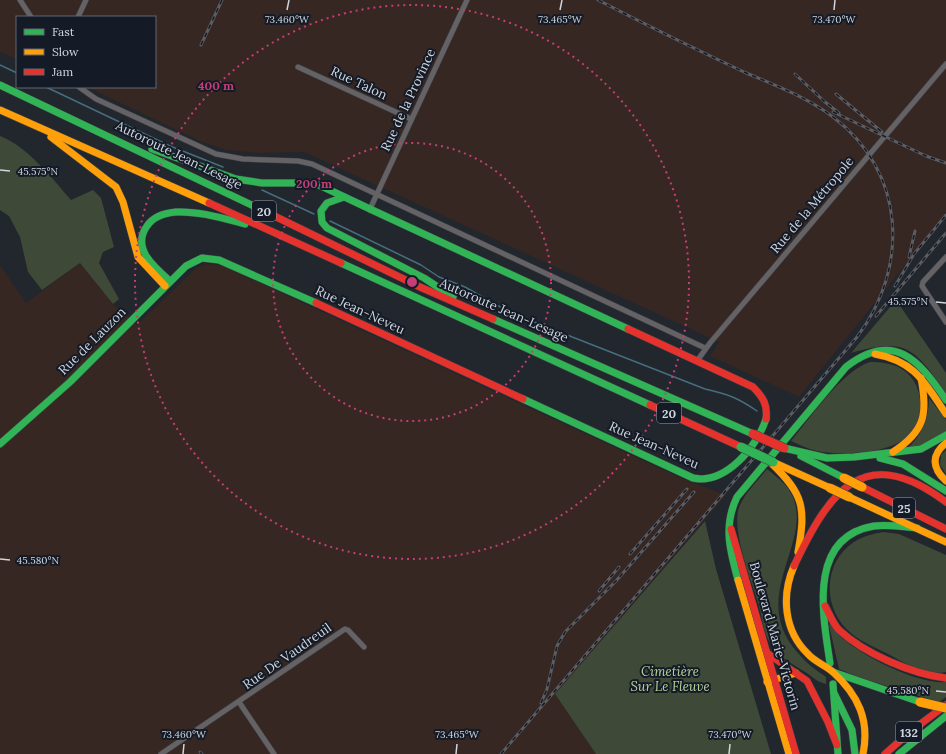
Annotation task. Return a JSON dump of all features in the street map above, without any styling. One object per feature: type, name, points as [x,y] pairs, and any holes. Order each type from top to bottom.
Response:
[{"type":"main road","name":"Autoroute Jean-Lesage","points":[[0,85],[108,135],[378,267],[784,448]]},
{"type":"main road","name":"Autoroute Jean-Lesage","points":[[0,110],[270,230],[770,461]]},
{"type":"main road","points":[[37,127],[116,187],[123,202],[138,257],[168,284]]},
{"type":"main road","name":"Rue Jean-Neveu","points":[[108,135],[144,146],[232,178],[262,183],[315,184],[332,190],[344,197],[755,389],[763,398],[767,410],[766,420],[762,431],[735,465],[721,476],[706,480],[686,475],[231,264],[212,257],[201,257]]},
{"type":"main road","points":[[344,197],[330,200],[323,207],[322,219],[327,228],[424,278],[474,310]]},
{"type":"main road","points":[[168,284],[149,261],[141,246],[143,230],[150,220],[156,216],[169,213],[195,214],[270,230]]},
{"type":"main road","name":"Rue de Lauzon","points":[[0,444],[11,436],[62,389],[190,262],[201,257]]},
{"type":"main road","name":"Boulevard Marie-Victorin","points":[[796,754],[729,549],[728,539],[731,510],[736,497],[807,410],[844,368],[857,359],[890,350],[908,356],[925,370],[946,400]]},
{"type":"main road","name":"Boulevard Marie-Victorin","points":[[871,354],[892,356],[911,366],[946,414]]},
{"type":"main road","points":[[890,454],[912,439],[922,424],[926,404],[921,378]]},
{"type":"main road","points":[[784,448],[827,458],[890,454],[921,449],[946,435]]},
{"type":"main road","points":[[946,443],[936,452],[934,463],[937,472],[946,481]]},
{"type":"main road","name":"25","points":[[784,448],[946,529]]},
{"type":"main road","points":[[860,456],[877,457],[898,462],[946,491]]},
{"type":"main road","points":[[770,461],[790,480],[802,503],[803,526],[797,562]]},
{"type":"main road","name":"25","points":[[770,461],[946,542]]},
{"type":"main road","points":[[864,754],[866,735],[863,714],[854,695],[833,672],[804,650],[790,626],[786,612],[786,594],[797,562],[824,508],[840,490],[855,482],[878,475],[898,476],[923,485],[946,502]]},
{"type":"main road","name":"Boulevard Marie-Victorin","points":[[729,525],[767,653],[771,681],[788,754]]},
{"type":"main road","points":[[830,663],[822,588],[825,569],[832,555],[842,543],[857,532],[872,527],[886,525],[917,528]]},
{"type":"main road","points":[[824,605],[838,629],[858,644],[912,672],[927,676],[946,678]]},
{"type":"main road","points":[[767,653],[804,678],[809,684],[837,749]]},
{"type":"main road","points":[[833,672],[920,702],[946,706]]},
{"type":"main road","points":[[771,681],[796,673]]},
{"type":"main road","points":[[837,749],[833,688],[853,734],[855,743],[854,754]]},
{"type":"main road","name":"132","points":[[885,754],[934,713],[946,706]]},
{"type":"main road","name":"132","points":[[899,754],[946,716]]},
{"type":"street","points":[[20,0],[30,16]]},
{"type":"street","points":[[78,16],[86,0]]},
{"type":"street","name":"Rue de la Province","points":[[370,209],[467,0]]},
{"type":"street","name":"Rue de la Métropole","points":[[697,361],[706,348],[946,64]]},
{"type":"street","name":"Rue Talon","points":[[298,67],[412,120]]},
{"type":"street","points":[[80,88],[96,99],[213,153],[243,159],[303,162],[376,194],[706,348]]},
{"type":"street","points":[[946,257],[923,282],[922,286],[946,322]]},
{"type":"street","name":"Rue De Vaudreuil","points":[[161,754],[240,702],[345,629],[348,630],[364,647]]},
{"type":"street","name":"Rue De Vaudreuil","points":[[240,702],[274,754]]},
{"type":"shaded area","points":[[0,0],[946,0],[946,217],[914,254],[799,397],[710,356],[719,342],[304,152],[260,153],[227,150],[202,142],[89,88],[156,88],[156,16],[16,16],[16,59],[0,52]]},
{"type":"shaded area","points":[[80,263],[113,304],[137,325],[196,268],[207,264],[221,265],[681,478],[726,495],[555,694],[596,754],[0,754],[0,265],[26,303]]},
{"type":"green space","points":[[0,136],[30,155],[71,200],[93,190],[101,198],[114,247],[103,252],[99,263],[119,299],[113,304],[80,263],[42,290],[28,272],[20,237],[9,216],[0,210]]},
{"type":"green space","points":[[896,300],[946,373],[946,393],[926,366],[917,356],[908,350],[885,346],[851,353]]},
{"type":"green space","points":[[870,362],[886,363],[897,366],[908,374],[914,381],[920,398],[920,408],[919,417],[910,434],[902,441],[892,446],[866,452],[852,453],[827,453],[807,448],[791,441],[817,408],[838,385],[859,367]]},
{"type":"green space","points":[[929,398],[946,420],[946,432],[928,444],[907,449],[917,438],[924,426],[928,412]]},
{"type":"green space","points":[[946,450],[946,474],[940,465],[941,455]]},
{"type":"green space","points":[[767,469],[787,487],[796,508],[796,527],[780,588],[779,610],[784,631],[801,657],[826,677],[826,684],[818,681],[790,662],[776,651],[769,641],[765,633],[759,606],[744,559],[738,533],[738,511],[746,494]]},
{"type":"green space","name":"Cimetière Sur Le Fleuve","points":[[705,521],[716,569],[771,754],[596,754],[555,694]]},
{"type":"green space","points":[[883,532],[899,534],[946,555],[946,672],[939,673],[918,669],[866,643],[852,634],[842,624],[835,612],[831,600],[830,587],[831,574],[836,562],[843,551],[857,540],[872,534]]},
{"type":"green space","points":[[830,624],[844,640],[867,655],[894,669],[922,679],[935,682],[946,682],[946,697],[939,702],[861,678],[839,669]]},
{"type":"waterway","points":[[0,65],[16,73]]},
{"type":"waterway","points":[[48,88],[170,146],[223,167]]},
{"type":"waterway","points":[[262,190],[314,214]]},
{"type":"waterway","points":[[330,221],[421,265],[439,277],[465,287],[511,313],[705,389],[732,397],[757,411]]},
{"type":"railway","points":[[201,45],[222,0]]},
{"type":"railway","points":[[501,754],[857,337],[874,310],[886,281],[892,251],[892,221],[887,192],[875,165],[857,139],[833,117],[801,97],[707,55],[598,0]]},
{"type":"railway","points":[[795,74],[839,113]]},
{"type":"railway","points":[[836,94],[882,132]]},
{"type":"railway","points":[[833,112],[926,156],[946,163]]},
{"type":"railway","points":[[895,286],[914,254],[946,215]]},
{"type":"railway","points":[[909,257],[915,231]]},
{"type":"railway","points":[[876,316],[946,233]]},
{"type":"railway","points":[[630,554],[687,489]]},
{"type":"railway","points":[[541,703],[547,689],[557,646],[565,632],[616,581],[694,492]]},
{"type":"railway","points":[[599,591],[619,567]]},
{"type":"traffic: fast","points":[[0,85],[262,210]]},
{"type":"traffic: fast","points":[[152,149],[236,179],[262,183],[306,183],[319,185],[370,209]]},
{"type":"traffic: fast","points":[[344,197],[327,203],[321,211],[322,222],[327,228],[424,278],[453,297]]},
{"type":"traffic: fast","points":[[370,209],[628,329]]},
{"type":"traffic: fast","points":[[170,281],[151,263],[143,249],[143,234],[152,220],[167,213],[185,212],[210,215],[245,224]]},
{"type":"traffic: fast","points":[[0,444],[70,382],[186,266],[202,258],[219,260],[316,303]]},
{"type":"traffic: fast","points":[[341,263],[650,405]]},
{"type":"traffic: fast","points":[[493,319],[753,434]]},
{"type":"traffic: fast","points":[[738,580],[732,559],[729,538],[730,518],[737,497],[846,367],[863,356],[878,351],[892,351],[904,355],[915,362],[926,373],[946,400]]},
{"type":"traffic: fast","points":[[523,399],[693,478],[705,479],[717,476],[738,462],[755,441],[762,430],[766,419]]},
{"type":"traffic: fast","points":[[784,448],[827,458],[854,457],[921,449],[946,435]]},
{"type":"traffic: fast","points":[[741,447],[773,462]]},
{"type":"traffic: fast","points":[[801,456],[844,478]]},
{"type":"traffic: fast","points":[[880,458],[903,464],[946,491]]},
{"type":"traffic: fast","points":[[830,663],[824,623],[824,581],[829,562],[838,545],[853,533],[874,526],[891,525],[917,528]]},
{"type":"traffic: fast","points":[[833,672],[920,702]]},
{"type":"traffic: fast","points":[[833,684],[838,754]]},
{"type":"traffic: fast","points":[[834,693],[852,730],[855,754]]},
{"type":"traffic: fast","points":[[899,754],[946,716]]},
{"type":"traffic: slow","points":[[0,110],[209,203]]},
{"type":"traffic: slow","points":[[51,137],[116,187],[123,202],[138,257],[165,286]]},
{"type":"traffic: slow","points":[[875,354],[889,357],[910,368],[925,383],[946,414]]},
{"type":"traffic: slow","points":[[893,452],[912,437],[922,421],[924,402],[921,378]]},
{"type":"traffic: slow","points":[[946,443],[938,452],[935,462],[938,471],[946,481]]},
{"type":"traffic: slow","points":[[771,463],[790,484],[800,503],[802,524],[798,552]]},
{"type":"traffic: slow","points":[[775,463],[830,488]]},
{"type":"traffic: slow","points":[[844,478],[862,487]]},
{"type":"traffic: slow","points":[[830,488],[849,497]]},
{"type":"traffic: slow","points":[[849,497],[946,542]]},
{"type":"traffic: slow","points":[[794,566],[787,589],[786,601],[787,613],[794,635],[800,645],[811,657],[827,667],[842,681],[855,699],[860,709],[865,730],[863,754]]},
{"type":"traffic: slow","points":[[738,580],[789,754]]},
{"type":"traffic: slow","points":[[767,682],[796,673]]},
{"type":"traffic: slow","points":[[920,702],[946,708]]},
{"type":"traffic: jam","points":[[209,203],[341,263]]},
{"type":"traffic: jam","points":[[262,210],[420,287],[493,319]]},
{"type":"traffic: jam","points":[[316,303],[523,399]]},
{"type":"traffic: jam","points":[[628,329],[753,387],[760,394],[764,402],[766,419]]},
{"type":"traffic: jam","points":[[650,405],[741,447]]},
{"type":"traffic: jam","points":[[753,434],[784,448]]},
{"type":"traffic: jam","points":[[794,566],[807,539],[821,516],[836,497],[852,483],[871,475],[893,475],[917,484],[946,502]]},
{"type":"traffic: jam","points":[[862,487],[946,529]]},
{"type":"traffic: jam","points":[[731,529],[796,754]]},
{"type":"traffic: jam","points":[[825,606],[839,630],[875,655],[919,672],[946,678]]},
{"type":"traffic: jam","points":[[767,653],[807,681],[828,722],[837,745]]},
{"type":"traffic: jam","points":[[885,754],[911,731],[946,705]]}]
